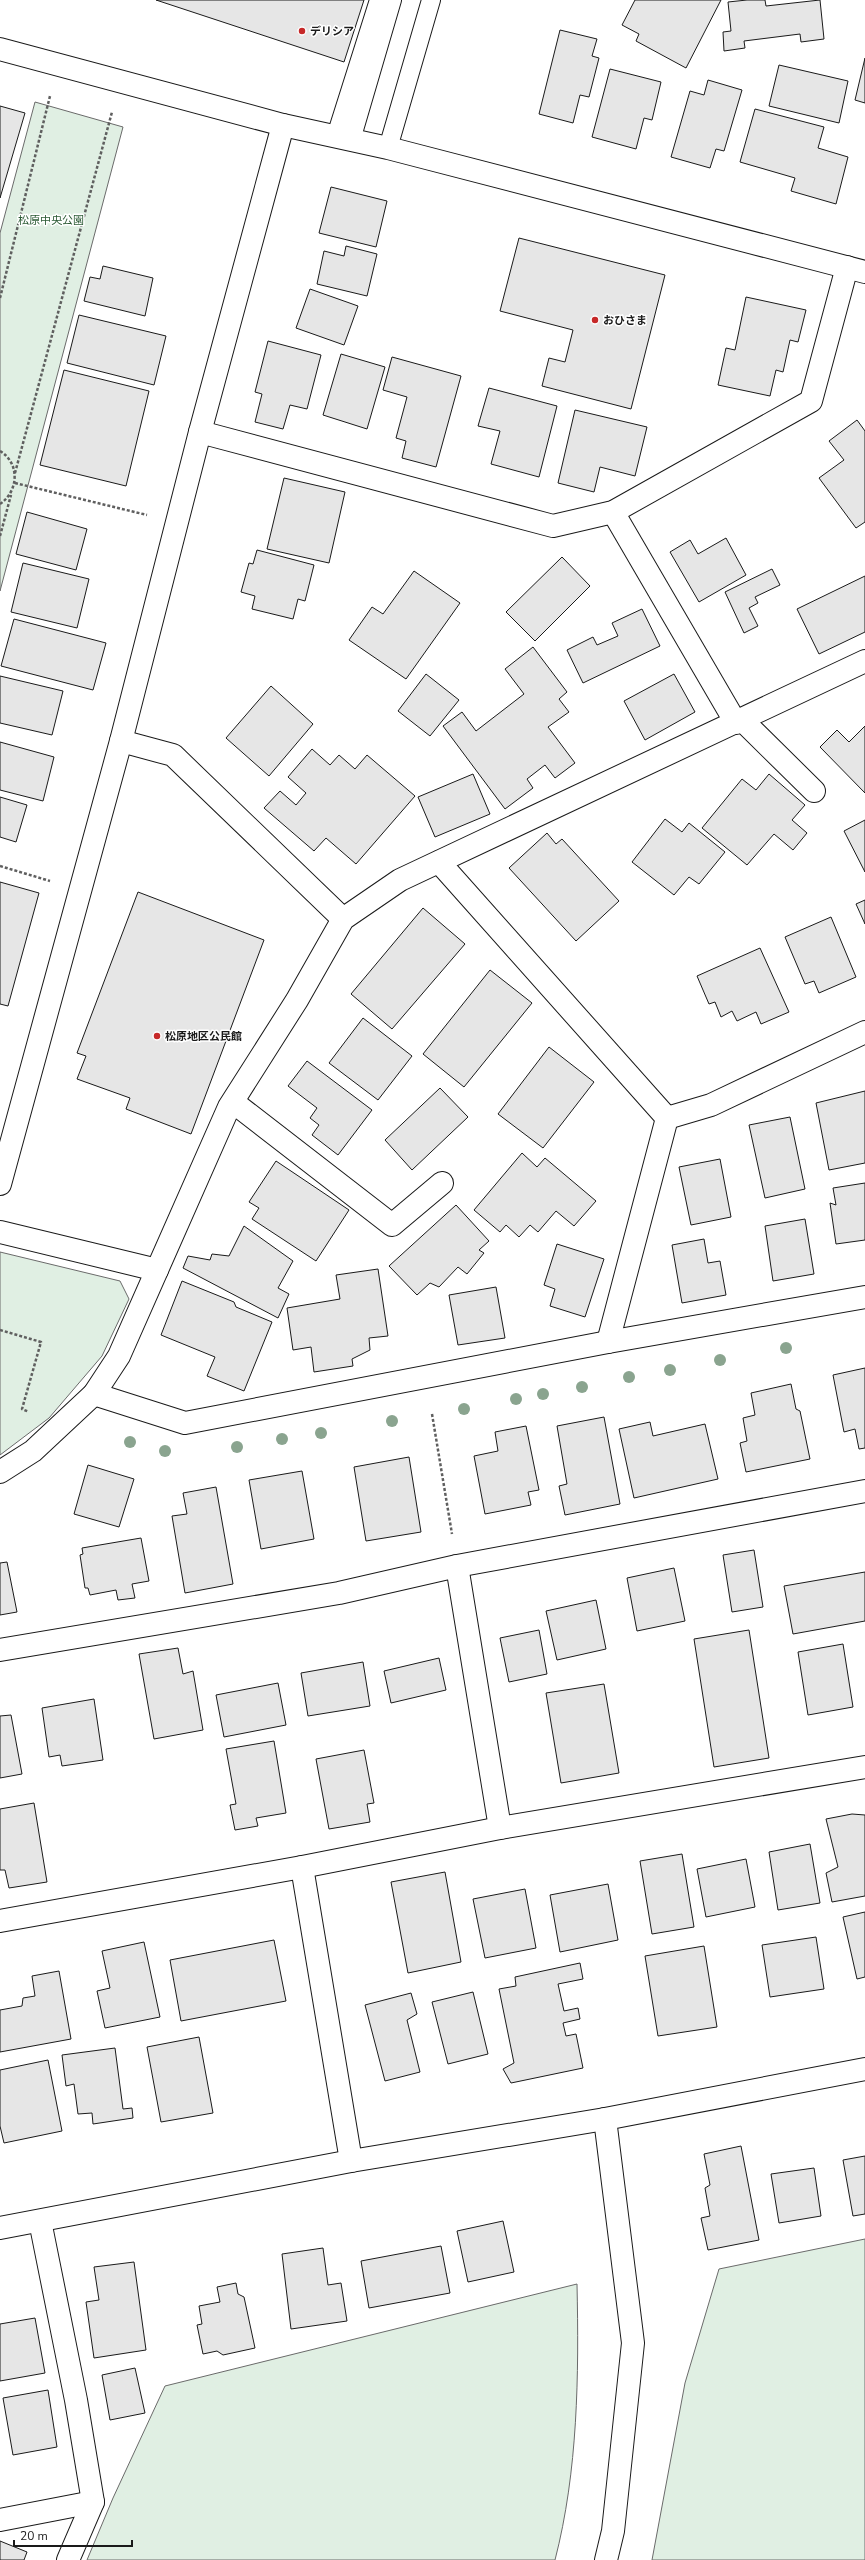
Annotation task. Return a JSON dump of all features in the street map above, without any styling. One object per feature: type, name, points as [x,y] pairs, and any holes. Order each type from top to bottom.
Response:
[{"type":"street","points":[[0,49],[283,125],[388,148],[856,269],[811,401],[613,512],[552,526],[200,432]]},
{"type":"street","points":[[0,1184],[121,741],[200,432],[283,125]]},
{"type":"street","points":[[613,512],[740,722],[814,791]]},
{"type":"street","points":[[0,1472],[33,1451],[94,1394],[119,1356],[233,1102],[297,1000],[343,919],[400,880],[740,722],[861,669]]},
{"type":"street","points":[[121,741],[173,756],[343,919]]},
{"type":"street","points":[[439,862],[667,1118]]},
{"type":"street","points":[[667,1118],[711,1105],[865,1032]]},
{"type":"street","points":[[233,1102],[392,1225],[442,1183]]},
{"type":"street","points":[[608,1342],[667,1118]]},
{"type":"street","points":[[0,1232],[157,1270]]},
{"type":"street","points":[[94,1394],[185,1423],[608,1342],[865,1297]]},
{"type":"street","points":[[0,1650],[339,1593],[457,1566],[865,1491]]},
{"type":"street","points":[[457,1566],[500,1828]]},
{"type":"street","points":[[0,1921],[302,1867],[500,1828],[865,1767]]},
{"type":"street","points":[[302,1867],[351,2161]]},
{"type":"street","points":[[0,2228],[351,2161],[605,2119],[865,2069]]},
{"type":"street","points":[[605,2119],[633,2343],[614,2531],[606,2560]]},
{"type":"street","points":[[40,2221],[76,2400],[93,2502],[68,2560]]},
{"type":"street","points":[[0,2520],[93,2502]]},
{"type":"lane","points":[[344,138],[379,0]]},
{"type":"lane","points":[[344,138],[392,0]]},
{"type":"lane","points":[[388,148],[431,0]]},
{"type":"path","points":[[0,298],[51,94]]},
{"type":"path","points":[[0,536],[15,483],[15,473],[113,110]]},
{"type":"path","points":[[0,451],[12,463],[15,473]]},
{"type":"path","points":[[15,483],[151,516]]},
{"type":"path","points":[[0,504],[12,492]]},
{"type":"path","points":[[0,866],[55,882]]},
{"type":"path","points":[[0,1330],[41,1342],[22,1410],[63,1423]]},
{"type":"path","points":[[432,1414],[457,1566]]},
{"type":"green space","name":"松原中央公園","points":[[35,102],[123,127],[0,591],[0,233]]},
{"type":"green space","points":[[0,1252],[120,1281],[129,1299],[102,1356],[49,1418],[0,1455]]},
{"type":"green space","points":[[865,2239],[865,2560],[652,2560],[685,2383],[719,2269]]},
{"type":"green space","points":[[577,2284],[578,2353],[573,2458],[563,2526],[555,2560],[87,2560],[113,2498],[165,2386]]},
{"type":"building","name":"デリシア","points":[[156,0],[364,0],[344,62]]},
{"type":"building","points":[[635,0],[721,0],[686,68],[636,41],[639,34],[622,25]]},
{"type":"building","points":[[765,0],[766,6],[820,0],[824,39],[801,42],[800,34],[744,41],[745,48],[724,51],[723,32],[731,31],[728,2]]},
{"type":"building","points":[[560,30],[597,39],[592,56],[599,58],[589,97],[580,95],[573,123],[539,114]]},
{"type":"building","points":[[865,58],[865,103],[855,100]]},
{"type":"building","points":[[779,65],[848,81],[839,123],[769,106]]},
{"type":"building","points":[[610,69],[661,82],[652,120],[644,118],[636,149],[592,137]]},
{"type":"building","points":[[708,80],[742,90],[724,151],[716,149],[710,168],[671,157],[690,91],[704,95]]},
{"type":"building","points":[[0,106],[25,113],[0,198]]},
{"type":"building","points":[[755,109],[824,127],[818,148],[848,157],[836,204],[791,191],[795,178],[740,162]]},
{"type":"building","points":[[331,187],[387,201],[376,247],[319,233]]},
{"type":"building","name":"おひさま","points":[[519,238],[665,275],[631,409],[542,386],[549,358],[565,362],[573,330],[500,311]]},
{"type":"building","points":[[346,246],[377,254],[367,296],[317,284],[324,251],[344,256]]},
{"type":"building","points":[[103,266],[153,278],[145,316],[84,301],[90,277],[100,279]]},
{"type":"building","points":[[310,289],[358,306],[344,345],[296,328]]},
{"type":"building","points":[[746,297],[806,310],[798,342],[790,340],[783,372],[776,370],[770,396],[718,385],[726,348],[735,350]]},
{"type":"building","points":[[79,315],[166,336],[154,385],[67,363]]},
{"type":"building","points":[[268,341],[321,355],[307,409],[290,405],[283,429],[255,422],[262,394],[255,392]]},
{"type":"building","points":[[341,354],[385,367],[367,429],[323,415]]},
{"type":"building","points":[[392,357],[461,376],[436,467],[402,458],[406,441],[396,438],[407,397],[383,390]]},
{"type":"building","points":[[64,370],[149,391],[126,486],[40,465]]},
{"type":"building","points":[[489,388],[557,406],[539,477],[491,464],[500,431],[478,426]]},
{"type":"building","points":[[575,410],[647,427],[635,476],[600,467],[594,492],[558,483]]},
{"type":"building","points":[[857,420],[865,431],[865,522],[856,528],[819,478],[844,460],[829,441]]},
{"type":"building","points":[[284,478],[345,492],[329,563],[267,549]]},
{"type":"building","points":[[27,512],[87,529],[76,570],[16,554]]},
{"type":"building","points":[[726,538],[746,575],[699,602],[670,552],[690,540],[698,554]]},
{"type":"building","points":[[257,550],[314,565],[305,601],[298,599],[293,619],[252,609],[255,596],[241,592],[249,563],[253,564]]},
{"type":"building","points":[[562,557],[590,586],[535,641],[506,612]]},
{"type":"building","points":[[23,563],[89,579],[77,628],[11,612]]},
{"type":"building","points":[[772,569],[780,585],[755,597],[758,603],[749,608],[758,626],[744,633],[725,592]]},
{"type":"building","points":[[414,571],[460,603],[406,679],[349,640],[372,607],[383,614]]},
{"type":"building","points":[[865,576],[865,632],[819,654],[797,609]]},
{"type":"building","points":[[642,609],[660,646],[583,683],[567,650],[593,637],[597,645],[618,636],[612,623]]},
{"type":"building","points":[[14,619],[106,643],[93,690],[1,666]]},
{"type":"building","points":[[533,647],[567,692],[559,699],[569,712],[548,727],[575,763],[555,778],[545,765],[527,779],[533,788],[505,809],[443,726],[462,712],[476,731],[524,694],[505,669]]},
{"type":"building","points":[[426,674],[459,700],[430,736],[398,711]]},
{"type":"building","points":[[674,674],[695,712],[645,740],[624,701]]},
{"type":"building","points":[[0,676],[63,691],[52,735],[0,723]]},
{"type":"building","points":[[271,686],[313,724],[269,776],[226,738]]},
{"type":"building","points":[[865,726],[865,793],[820,747],[837,730],[849,742]]},
{"type":"building","points":[[0,742],[54,757],[43,801],[0,790]]},
{"type":"building","points":[[312,749],[330,765],[339,755],[355,769],[367,755],[415,796],[356,864],[326,838],[314,851],[264,808],[280,791],[296,805],[306,793],[288,777]]},
{"type":"building","points":[[473,774],[490,814],[435,837],[418,797]]},
{"type":"building","points":[[769,774],[805,805],[792,820],[807,833],[793,850],[774,834],[747,865],[702,828],[742,779],[756,790]]},
{"type":"building","points":[[0,797],[27,805],[16,842],[0,837]]},
{"type":"building","points":[[665,819],[682,832],[689,823],[725,852],[699,884],[689,877],[674,895],[632,862]]},
{"type":"building","points":[[865,820],[865,872],[844,831]]},
{"type":"building","points":[[547,833],[556,844],[562,839],[619,901],[576,941],[509,868]]},
{"type":"building","points":[[0,882],[39,893],[8,1006],[0,1004]]},
{"type":"building","points":[[138,892],[264,940],[191,1134],[126,1109],[130,1098],[77,1079],[86,1056],[77,1053]]},
{"type":"building","points":[[865,900],[865,924],[856,904]]},
{"type":"building","points":[[423,908],[465,944],[392,1029],[351,994]]},
{"type":"building","points":[[831,917],[856,977],[819,993],[814,981],[805,984],[785,937]]},
{"type":"building","points":[[760,948],[789,1012],[761,1024],[756,1012],[737,1021],[732,1011],[721,1017],[715,1002],[709,1004],[697,976]]},
{"type":"building","points":[[490,970],[532,1003],[464,1087],[423,1054]]},
{"type":"building","points":[[363,1018],[412,1056],[378,1100],[329,1063]]},
{"type":"building","points":[[549,1047],[594,1082],[543,1148],[498,1114]]},
{"type":"building","points":[[307,1061],[372,1110],[338,1155],[312,1135],[319,1125],[310,1118],[317,1108],[288,1086]]},
{"type":"building","points":[[440,1088],[468,1117],[412,1170],[385,1140]]},
{"type":"building","points":[[865,1091],[865,1163],[829,1170],[816,1103]]},
{"type":"building","points":[[790,1117],[805,1189],[765,1198],[749,1125]]},
{"type":"building","points":[[522,1153],[537,1167],[545,1158],[596,1201],[574,1226],[556,1211],[538,1232],[530,1225],[519,1237],[506,1225],[500,1232],[474,1210]]},
{"type":"building","points":[[720,1159],[731,1217],[691,1225],[679,1167]]},
{"type":"building","points":[[276,1161],[349,1210],[316,1261],[252,1219],[259,1208],[249,1202]]},
{"type":"building","points":[[865,1183],[865,1240],[836,1244],[830,1203],[836,1205],[833,1188]]},
{"type":"building","points":[[456,1205],[489,1241],[479,1250],[484,1253],[467,1274],[458,1267],[439,1287],[430,1283],[417,1295],[389,1266]]},
{"type":"building","points":[[805,1219],[814,1274],[773,1281],[765,1226]]},
{"type":"building","points":[[244,1226],[293,1261],[278,1288],[289,1294],[278,1318],[183,1268],[188,1256],[210,1260],[212,1254],[229,1256]]},
{"type":"building","points":[[704,1239],[708,1263],[720,1261],[726,1295],[682,1303],[672,1245]]},
{"type":"building","points":[[557,1244],[604,1259],[585,1317],[550,1306],[555,1289],[544,1285]]},
{"type":"building","points":[[378,1269],[388,1336],[369,1338],[370,1350],[352,1359],[353,1366],[314,1372],[311,1347],[293,1350],[287,1308],[340,1299],[336,1275]]},
{"type":"building","points":[[182,1281],[234,1302],[236,1307],[272,1322],[244,1391],[207,1376],[215,1357],[161,1335]]},
{"type":"building","points":[[496,1287],[505,1338],[458,1345],[449,1295]]},
{"type":"building","points":[[865,1368],[865,1448],[859,1449],[855,1429],[844,1432],[833,1375]]},
{"type":"building","points":[[791,1384],[796,1409],[800,1411],[810,1459],[746,1472],[740,1443],[747,1441],[743,1418],[755,1415],[751,1393]]},
{"type":"building","points":[[604,1417],[620,1504],[565,1515],[559,1486],[567,1484],[557,1426]]},
{"type":"building","points":[[650,1422],[653,1436],[705,1424],[718,1479],[634,1498],[619,1429]]},
{"type":"building","points":[[526,1426],[539,1490],[528,1492],[531,1505],[485,1514],[474,1456],[498,1451],[495,1432]]},
{"type":"building","points":[[409,1457],[421,1532],[366,1541],[354,1467]]},
{"type":"building","points":[[88,1465],[134,1479],[119,1527],[74,1514]]},
{"type":"building","points":[[302,1471],[314,1539],[261,1549],[249,1480]]},
{"type":"building","points":[[216,1487],[233,1584],[185,1593],[172,1516],[187,1514],[183,1493]]},
{"type":"building","points":[[141,1538],[149,1581],[132,1584],[135,1598],[118,1600],[116,1590],[90,1595],[88,1588],[85,1588],[80,1555],[83,1554],[82,1548]]},
{"type":"building","points":[[754,1550],[763,1607],[732,1612],[723,1555]]},
{"type":"building","points":[[7,1562],[17,1612],[0,1615],[0,1563]]},
{"type":"building","points":[[674,1568],[685,1621],[637,1631],[627,1578]]},
{"type":"building","points":[[865,1572],[865,1621],[793,1634],[784,1586]]},
{"type":"building","points":[[596,1600],[606,1649],[557,1660],[546,1611]]},
{"type":"building","points":[[539,1630],[547,1674],[509,1682],[500,1638]]},
{"type":"building","points":[[749,1630],[769,1758],[714,1767],[694,1639]]},
{"type":"building","points":[[843,1644],[853,1707],[808,1715],[798,1652]]},
{"type":"building","points":[[178,1648],[183,1674],[193,1671],[203,1730],[154,1739],[139,1654]]},
{"type":"building","points":[[439,1658],[446,1690],[391,1703],[384,1671]]},
{"type":"building","points":[[363,1662],[370,1706],[308,1716],[301,1673]]},
{"type":"building","points":[[278,1683],[286,1725],[224,1737],[216,1695]]},
{"type":"building","points":[[604,1684],[619,1773],[561,1783],[546,1693]]},
{"type":"building","points":[[94,1699],[103,1760],[62,1766],[60,1755],[49,1757],[42,1708]]},
{"type":"building","points":[[11,1715],[22,1774],[0,1778],[0,1716]]},
{"type":"building","points":[[274,1741],[286,1813],[256,1818],[258,1826],[235,1830],[230,1805],[236,1804],[226,1749]]},
{"type":"building","points":[[364,1750],[374,1803],[367,1804],[370,1822],[329,1829],[316,1759]]},
{"type":"building","points":[[34,1803],[47,1882],[9,1888],[5,1870],[0,1870],[0,1809]]},
{"type":"building","points":[[852,1814],[865,1815],[865,1896],[832,1902],[826,1873],[838,1867],[826,1819]]},
{"type":"building","points":[[810,1844],[820,1903],[778,1910],[769,1852]]},
{"type":"building","points":[[682,1854],[694,1927],[652,1934],[640,1861]]},
{"type":"building","points":[[746,1859],[755,1907],[706,1917],[697,1869]]},
{"type":"building","points":[[445,1872],[461,1962],[408,1973],[391,1882]]},
{"type":"building","points":[[608,1884],[618,1940],[560,1952],[550,1895]]},
{"type":"building","points":[[525,1889],[536,1948],[485,1958],[473,1899]]},
{"type":"building","points":[[865,1912],[865,1977],[857,1979],[843,1917]]},
{"type":"building","points":[[816,1937],[824,1989],[770,1997],[762,1945]]},
{"type":"building","points":[[274,1940],[286,2001],[181,2021],[170,1960]]},
{"type":"building","points":[[144,1942],[160,2017],[105,2028],[97,1991],[110,1988],[102,1951]]},
{"type":"building","points":[[704,1946],[717,2027],[658,2036],[645,1956]]},
{"type":"building","points":[[580,1963],[583,1979],[558,1984],[564,2011],[578,2008],[580,2019],[563,2023],[566,2036],[576,2034],[583,2068],[511,2083],[503,2069],[514,2063],[499,1989],[516,1986],[515,1977]]},
{"type":"building","points":[[59,1971],[71,2039],[0,2052],[0,2010],[22,2006],[23,1998],[35,1996],[32,1976]]},
{"type":"building","points":[[473,1992],[488,2054],[448,2064],[432,2002]]},
{"type":"building","points":[[411,1993],[417,2014],[407,2020],[420,2072],[385,2081],[365,2005]]},
{"type":"building","points":[[199,2037],[213,2113],[161,2122],[147,2047]]},
{"type":"building","points":[[115,2048],[123,2109],[132,2108],[133,2118],[93,2124],[92,2113],[78,2114],[74,2084],[66,2086],[62,2055]]},
{"type":"building","points":[[48,2060],[62,2131],[4,2143],[0,2126],[0,2070]]},
{"type":"building","points":[[741,2146],[759,2240],[708,2250],[701,2218],[710,2216],[705,2188],[710,2185],[704,2154]]},
{"type":"building","points":[[865,2156],[865,2214],[853,2216],[843,2160]]},
{"type":"building","points":[[814,2168],[821,2216],[779,2223],[771,2174]]},
{"type":"building","points":[[503,2221],[514,2272],[468,2282],[457,2231]]},
{"type":"building","points":[[441,2246],[450,2293],[369,2308],[361,2261]]},
{"type":"building","points":[[323,2248],[328,2285],[341,2283],[347,2321],[291,2329],[282,2254]]},
{"type":"building","points":[[134,2262],[146,2350],[94,2358],[86,2302],[99,2300],[94,2267]]},
{"type":"building","points":[[236,2283],[238,2294],[244,2297],[255,2348],[223,2355],[217,2351],[203,2354],[197,2325],[202,2324],[199,2306],[220,2302],[217,2287]]},
{"type":"building","points":[[35,2318],[45,2373],[0,2381],[0,2324]]},
{"type":"building","points":[[135,2368],[145,2413],[110,2420],[102,2375]]},
{"type":"building","points":[[48,2390],[57,2447],[13,2455],[3,2398]]},
{"type":"building","points":[[0,2541],[27,2552],[24,2560],[0,2560]]},
{"type":"place","name":"デリシア","points":[[302,31]]},
{"type":"place","name":"おひさま","points":[[595,320]]},
{"type":"place","name":"松原地区公民館","points":[[157,1036]]}]
